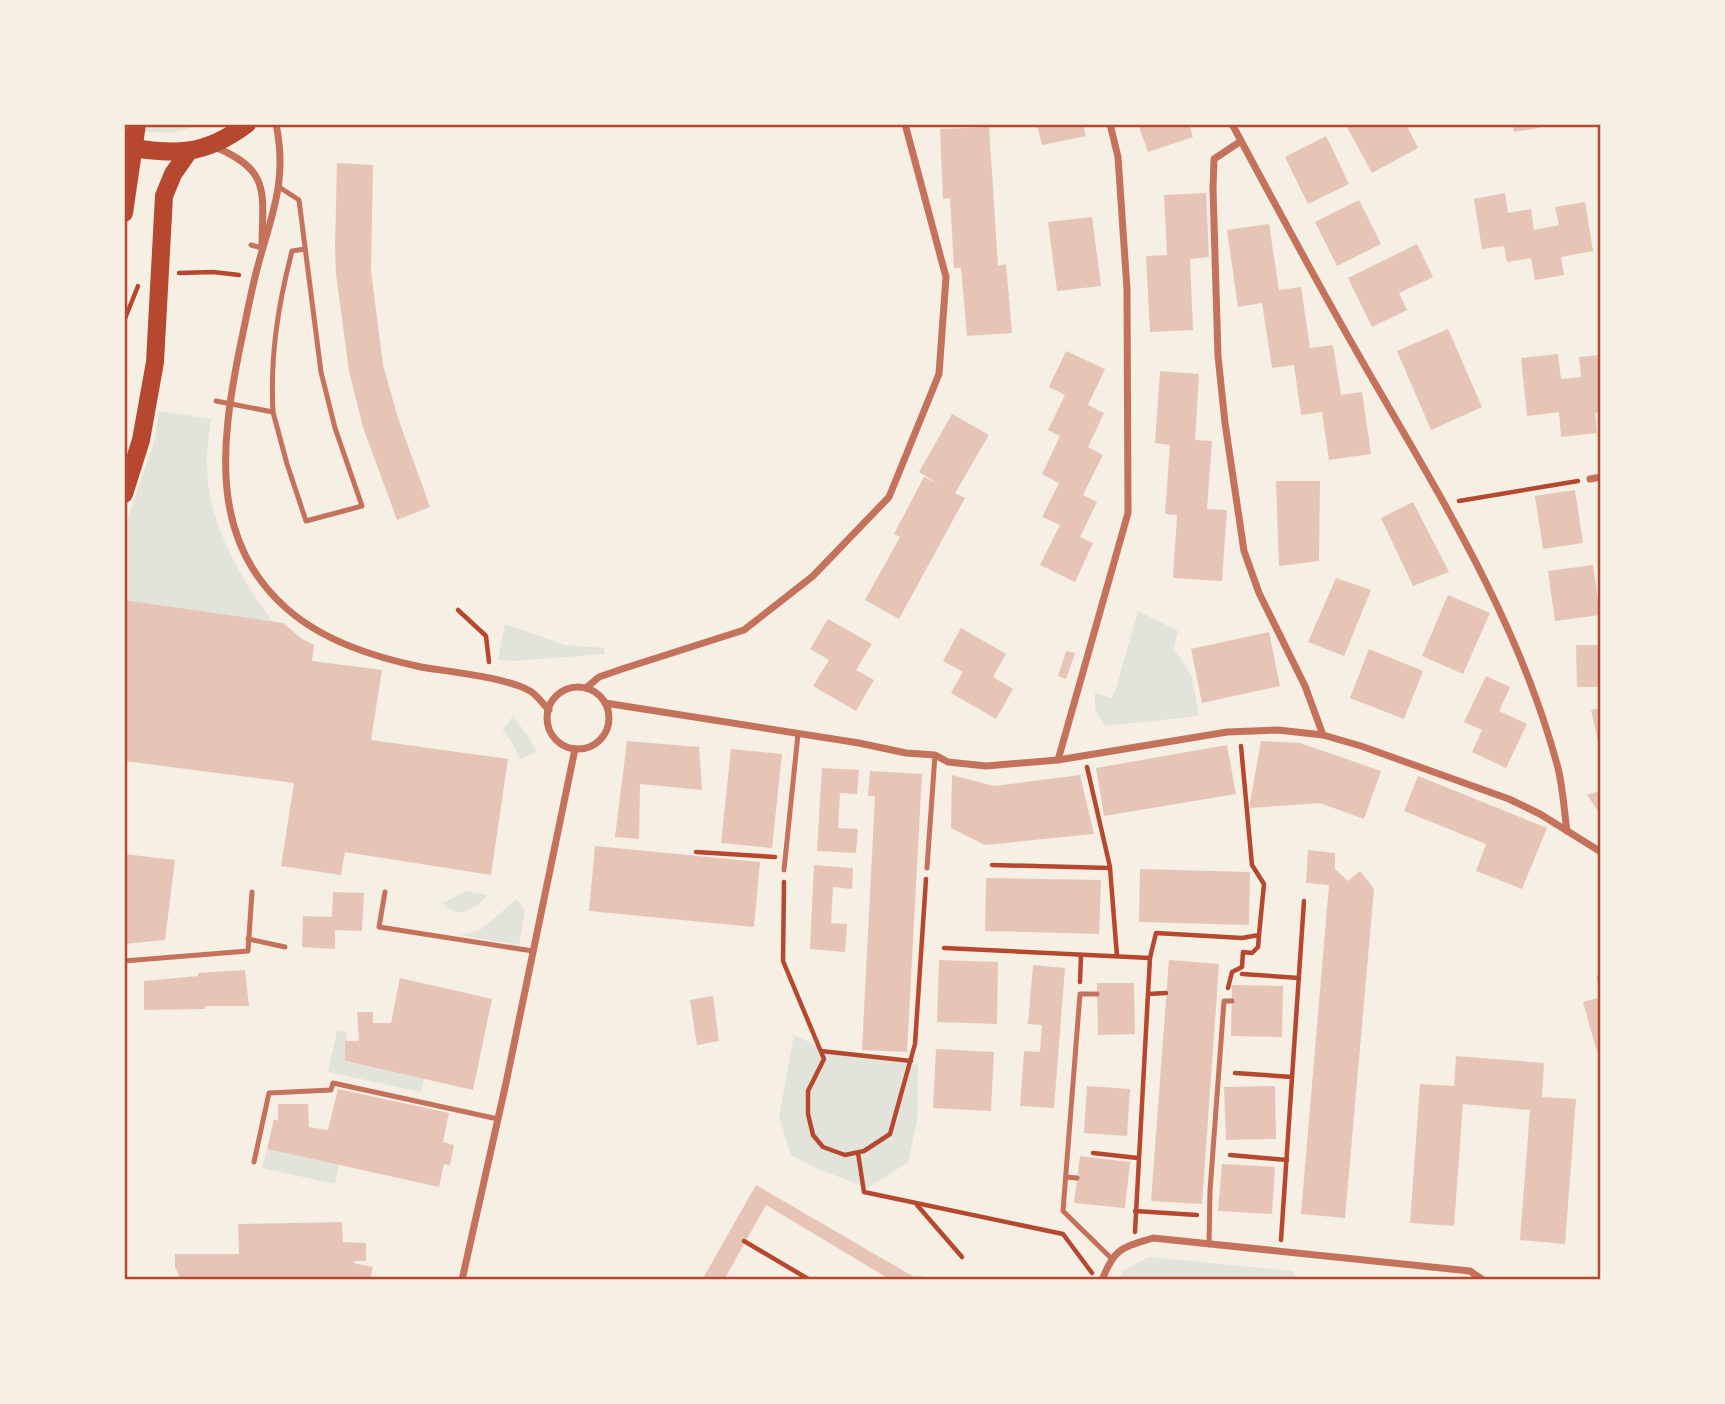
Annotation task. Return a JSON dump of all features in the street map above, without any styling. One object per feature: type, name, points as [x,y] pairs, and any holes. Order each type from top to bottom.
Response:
[{"type":"main road","points":[[124,214],[137,124]]},
{"type":"main road","points":[[124,147],[163,152],[189,151],[213,146],[247,124]]},
{"type":"main road","points":[[124,494],[141,440],[155,362],[164,197],[173,174],[189,151]]},
{"type":"street","points":[[276,124],[282,167],[279,187],[272,223],[262,248],[229,403],[225,455],[228,510],[244,554],[261,583],[289,610],[334,639],[366,652],[418,666],[502,682],[530,691],[549,710]]},
{"type":"street","points":[[586,688],[599,677],[744,630],[813,576],[889,497],[939,374],[946,277],[905,124]]},
{"type":"street","points":[[1058,760],[1128,513],[1127,289],[1118,157],[1110,124]]},
{"type":"street","points":[[1232,124],[1345,332],[1445,504],[1495,598],[1531,687],[1558,769],[1567,831]]},
{"type":"street","points":[[1241,141],[1214,159],[1218,355],[1225,423],[1244,551],[1259,593],[1305,686],[1323,735]]},
{"type":"street","points":[[213,146],[237,156],[259,180],[262,190],[262,248]]},
{"type":"street","points":[[1590,479],[1601,477]]},
{"type":"street","points":[[586,688],[597,694],[605,703],[609,716],[608,729],[600,741],[589,748],[575,749],[562,745],[552,736],[548,723],[549,710],[554,699],[563,692],[586,688]]},
{"type":"street","points":[[605,703],[859,743],[906,753],[935,755],[948,761],[986,766],[1058,760],[1239,732],[1278,730],[1323,735],[1510,799],[1601,852]]},
{"type":"street","points":[[462,1280],[575,749]]},
{"type":"street","points":[[1102,1280],[1112,1259],[1121,1248],[1153,1238],[1470,1271],[1483,1280]]},
{"type":"lane","points":[[279,187],[299,200],[321,372],[335,428],[362,506],[306,521],[273,412],[271,383],[280,299],[292,251],[305,249]]},
{"type":"lane","points":[[251,245],[262,248]]},
{"type":"lane","points":[[216,401],[273,412]]},
{"type":"lane","points":[[784,870],[798,734]]},
{"type":"lane","points":[[927,868],[935,755]]},
{"type":"lane","points":[[124,961],[248,951],[252,892]]},
{"type":"lane","points":[[385,892],[379,926],[533,951]]},
{"type":"lane","points":[[248,939],[285,947]]},
{"type":"lane","points":[[1097,994],[1080,994],[1063,1211],[1112,1259]]},
{"type":"lane","points":[[1209,1245],[1210,1191],[1224,1001],[1232,1001]]},
{"type":"lane","points":[[254,1162],[269,1093],[331,1090],[333,1083],[498,1119]]},
{"type":"lane","points":[[1066,1177],[1077,1178]]},
{"type":"lane","points":[[1210,1191],[1220,1191]]},
{"type":"path","points":[[171,274],[213,272],[239,275]]},
{"type":"path","points":[[124,321],[142,275]]},
{"type":"path","points":[[1445,504],[1590,479]]},
{"type":"path","points":[[458,610],[486,636],[488,662]]},
{"type":"path","points":[[1224,1001],[1232,972],[1241,967],[1243,952],[1252,953],[1258,947],[1264,884],[1252,864],[1239,732]]},
{"type":"path","points":[[1084,755],[1110,867],[1116,956]]},
{"type":"path","points":[[696,852],[783,858]]},
{"type":"path","points":[[992,865],[1110,867]]},
{"type":"path","points":[[784,870],[783,961],[824,1059],[808,1091],[808,1114],[813,1135],[823,1147],[845,1155],[864,1151],[890,1134],[911,1061],[915,1044],[927,868]]},
{"type":"path","points":[[1280,1251],[1304,901]]},
{"type":"path","points":[[1134,1229],[1147,994],[1150,958],[1156,933],[1242,938],[1259,935]]},
{"type":"path","points":[[944,948],[1150,958]]},
{"type":"path","points":[[1080,994],[1081,955]]},
{"type":"path","points":[[1241,974],[1299,978]]},
{"type":"path","points":[[1147,994],[1166,993]]},
{"type":"path","points":[[821,1051],[911,1061]]},
{"type":"path","points":[[1236,1073],[1292,1077]]},
{"type":"path","points":[[858,1152],[864,1192],[1063,1234],[1096,1280]]},
{"type":"path","points":[[1093,1153],[1138,1158]]},
{"type":"path","points":[[1230,1155],[1287,1160]]},
{"type":"path","points":[[917,1204],[962,1257]]},
{"type":"path","points":[[1135,1211],[1209,1216]]},
{"type":"path","points":[[744,1241],[809,1280]]},
{"type":"shaded area","points":[[124,124],[204,124],[171,133],[124,131]]},
{"type":"shaded area","points":[[159,411],[211,419],[207,453],[208,481],[218,524],[236,565],[273,622],[124,600],[124,530],[154,442]]},
{"type":"shaded area","points":[[1138,611],[1178,631],[1174,648],[1192,677],[1199,716],[1105,726],[1095,710],[1095,693],[1111,698],[1115,692]]},
{"type":"shaded area","points":[[505,624],[565,645],[604,648],[605,654],[498,660]]},
{"type":"shaded area","points":[[513,716],[537,752],[520,759],[512,742],[502,731]]},
{"type":"shaded area","points":[[466,891],[488,895],[466,911],[455,912],[443,903]]},
{"type":"shaded area","points":[[517,899],[525,911],[519,945],[460,935],[480,930]]},
{"type":"shaded area","points":[[337,1031],[347,1032],[346,1062],[424,1079],[421,1092],[328,1072]]},
{"type":"shaded area","points":[[794,1035],[833,1053],[918,1065],[917,1121],[908,1162],[868,1188],[818,1169],[791,1155],[779,1117]]},
{"type":"shaded area","points":[[267,1149],[339,1165],[335,1184],[262,1168]]},
{"type":"shaded area","points":[[1149,1257],[1294,1271],[1295,1280],[1119,1280],[1122,1271]]},
{"type":"building","points":[[1037,124],[1083,124],[1086,136],[1042,145]]},
{"type":"building","points":[[1138,124],[1189,124],[1193,137],[1148,152]]},
{"type":"building","points":[[1352,124],[1406,124],[1418,148],[1372,173],[1347,127]]},
{"type":"building","points":[[1513,124],[1538,124],[1539,128],[1514,132]]},
{"type":"building","points":[[989,127],[998,266],[1006,264],[1012,333],[967,336],[961,268],[954,268],[950,198],[943,199],[940,129]]},
{"type":"building","points":[[1326,136],[1349,184],[1308,204],[1285,157]]},
{"type":"building","points":[[337,163],[373,165],[371,271],[383,365],[398,418],[430,507],[397,520],[363,427],[349,371],[336,274]]},
{"type":"building","points":[[1206,193],[1209,257],[1190,259],[1193,330],[1150,332],[1146,256],[1167,255],[1164,195]]},
{"type":"building","points":[[1505,193],[1508,213],[1531,209],[1534,230],[1559,225],[1555,207],[1585,202],[1593,251],[1561,257],[1564,275],[1535,280],[1531,258],[1507,262],[1504,246],[1482,249],[1474,199]]},
{"type":"building","points":[[1359,200],[1381,244],[1337,266],[1315,222]]},
{"type":"building","points":[[1092,217],[1101,286],[1057,291],[1048,222]]},
{"type":"building","points":[[1269,224],[1279,290],[1301,287],[1310,348],[1333,345],[1341,395],[1362,392],[1371,454],[1329,460],[1322,412],[1301,415],[1294,365],[1272,368],[1262,303],[1238,307],[1227,230]]},
{"type":"building","points":[[1417,244],[1433,277],[1399,293],[1407,310],[1372,327],[1348,278]]},
{"type":"building","points":[[1448,329],[1482,407],[1431,430],[1397,351]]},
{"type":"building","points":[[1066,351],[1105,369],[1088,405],[1104,413],[1088,447],[1103,455],[1083,495],[1097,502],[1080,537],[1093,543],[1075,582],[1040,565],[1060,525],[1042,517],[1059,483],[1042,474],[1060,436],[1048,430],[1065,395],[1049,387]]},
{"type":"building","points":[[1558,354],[1561,379],[1581,377],[1579,357],[1601,355],[1601,412],[1595,413],[1597,433],[1561,437],[1559,412],[1527,416],[1521,358]]},
{"type":"building","points":[[1160,371],[1199,374],[1195,440],[1212,441],[1207,509],[1227,510],[1222,581],[1173,578],[1177,515],[1165,514],[1170,445],[1155,443]]},
{"type":"building","points":[[952,414],[989,435],[955,493],[965,498],[899,619],[865,600],[900,537],[894,534],[924,477],[937,483],[919,472]]},
{"type":"building","points":[[1276,481],[1320,481],[1319,561],[1279,566]]},
{"type":"building","points":[[1575,490],[1583,543],[1543,549],[1535,496]]},
{"type":"building","points":[[1413,502],[1449,572],[1413,586],[1381,518]]},
{"type":"building","points":[[1593,565],[1600,615],[1555,621],[1548,571]]},
{"type":"building","points":[[1336,578],[1371,590],[1344,656],[1308,642]]},
{"type":"building","points":[[1448,595],[1490,613],[1463,674],[1422,656]]},
{"type":"building","points":[[124,600],[283,623],[314,645],[312,661],[382,670],[371,740],[508,759],[491,875],[345,852],[341,875],[281,866],[294,783],[124,761]]},
{"type":"building","points":[[828,619],[872,644],[856,670],[874,680],[856,711],[813,686],[829,660],[810,649]]},
{"type":"building","points":[[961,628],[1006,654],[993,677],[1013,689],[996,719],[951,693],[963,672],[943,661]]},
{"type":"building","points":[[1269,632],[1280,686],[1202,703],[1191,649]]},
{"type":"building","points":[[1576,645],[1601,645],[1601,687],[1577,687]]},
{"type":"building","points":[[1369,649],[1423,671],[1404,719],[1350,698]]},
{"type":"building","points":[[1066,651],[1075,653],[1066,679],[1058,676]]},
{"type":"building","points":[[1486,676],[1510,687],[1499,711],[1527,724],[1506,768],[1472,752],[1482,730],[1464,722]]},
{"type":"building","points":[[1601,708],[1601,751],[1600,751],[1591,710]]},
{"type":"building","points":[[627,741],[699,747],[702,790],[640,784],[639,839],[615,837]]},
{"type":"building","points":[[1261,741],[1300,743],[1381,771],[1364,819],[1320,803],[1249,808]]},
{"type":"building","points":[[1227,745],[1236,794],[1104,816],[1096,768]]},
{"type":"building","points":[[731,749],[782,754],[772,848],[721,843]]},
{"type":"building","points":[[822,768],[859,770],[857,794],[840,793],[838,828],[858,829],[856,853],[817,851]]},
{"type":"building","points":[[870,771],[922,774],[907,1052],[862,1050],[875,796],[868,796]]},
{"type":"building","points":[[952,775],[994,786],[1080,775],[1094,834],[985,845],[951,828]]},
{"type":"building","points":[[1418,776],[1547,828],[1522,889],[1476,871],[1486,844],[1404,811]]},
{"type":"building","points":[[1601,790],[1601,815],[1587,795]]},
{"type":"building","points":[[595,846],[760,862],[754,927],[589,911]]},
{"type":"building","points":[[1308,850],[1335,853],[1335,869],[1348,881],[1360,871],[1374,889],[1345,1218],[1301,1214],[1329,885],[1306,883]]},
{"type":"building","points":[[124,854],[175,860],[165,940],[124,944]]},
{"type":"building","points":[[814,865],[853,868],[852,889],[833,887],[831,923],[847,924],[845,952],[810,949]]},
{"type":"building","points":[[1140,869],[1250,872],[1249,925],[1139,922]]},
{"type":"building","points":[[986,878],[1101,880],[1099,934],[985,931]]},
{"type":"building","points":[[333,892],[364,893],[362,931],[335,930],[335,949],[302,947],[303,916],[332,917]]},
{"type":"building","points":[[939,960],[998,962],[997,1024],[937,1022]]},
{"type":"building","points":[[1169,960],[1219,964],[1202,1204],[1151,1201]]},
{"type":"building","points":[[1033,965],[1065,968],[1054,1108],[1020,1106],[1024,1051],[1040,1052],[1042,1025],[1028,1024]]},
{"type":"building","points":[[245,970],[249,1006],[144,1010],[144,981],[198,976],[198,973]]},
{"type":"building","points":[[1601,974],[1601,991],[1600,991],[1596,976]]},
{"type":"building","points":[[400,978],[492,999],[473,1090],[345,1061],[345,1041],[359,1041],[357,1012],[373,1012],[373,1023],[391,1023]]},
{"type":"building","points":[[1097,983],[1134,983],[1135,1034],[1098,1035]]},
{"type":"building","points":[[1232,985],[1283,986],[1282,1037],[1231,1036]]},
{"type":"building","points":[[713,996],[719,1041],[697,1045],[690,1000]]},
{"type":"building","points":[[1601,997],[1601,1051],[1597,1052],[1583,1002]]},
{"type":"building","points":[[936,1049],[994,1052],[991,1111],[933,1108]]},
{"type":"building","points":[[1456,1056],[1544,1063],[1542,1097],[1576,1099],[1565,1244],[1520,1240],[1530,1110],[1463,1104],[1454,1226],[1410,1223],[1420,1084],[1454,1086]]},
{"type":"building","points":[[1087,1086],[1130,1089],[1127,1136],[1084,1133]]},
{"type":"building","points":[[1275,1086],[1276,1139],[1226,1140],[1224,1087]]},
{"type":"building","points":[[338,1089],[449,1113],[443,1142],[454,1145],[450,1165],[444,1164],[439,1187],[267,1149],[274,1119],[278,1121],[278,1104],[308,1104],[309,1127],[328,1130]]},
{"type":"building","points":[[1080,1156],[1130,1162],[1125,1208],[1074,1203]]},
{"type":"building","points":[[1222,1164],[1275,1167],[1272,1214],[1218,1211]]},
{"type":"building","points":[[756,1185],[914,1277],[921,1276],[930,1280],[891,1280],[766,1205],[724,1280],[702,1280]]},
{"type":"building","points":[[342,1222],[343,1242],[366,1243],[366,1261],[354,1263],[373,1267],[370,1280],[181,1280],[175,1267],[175,1254],[239,1254],[238,1224]]}]
